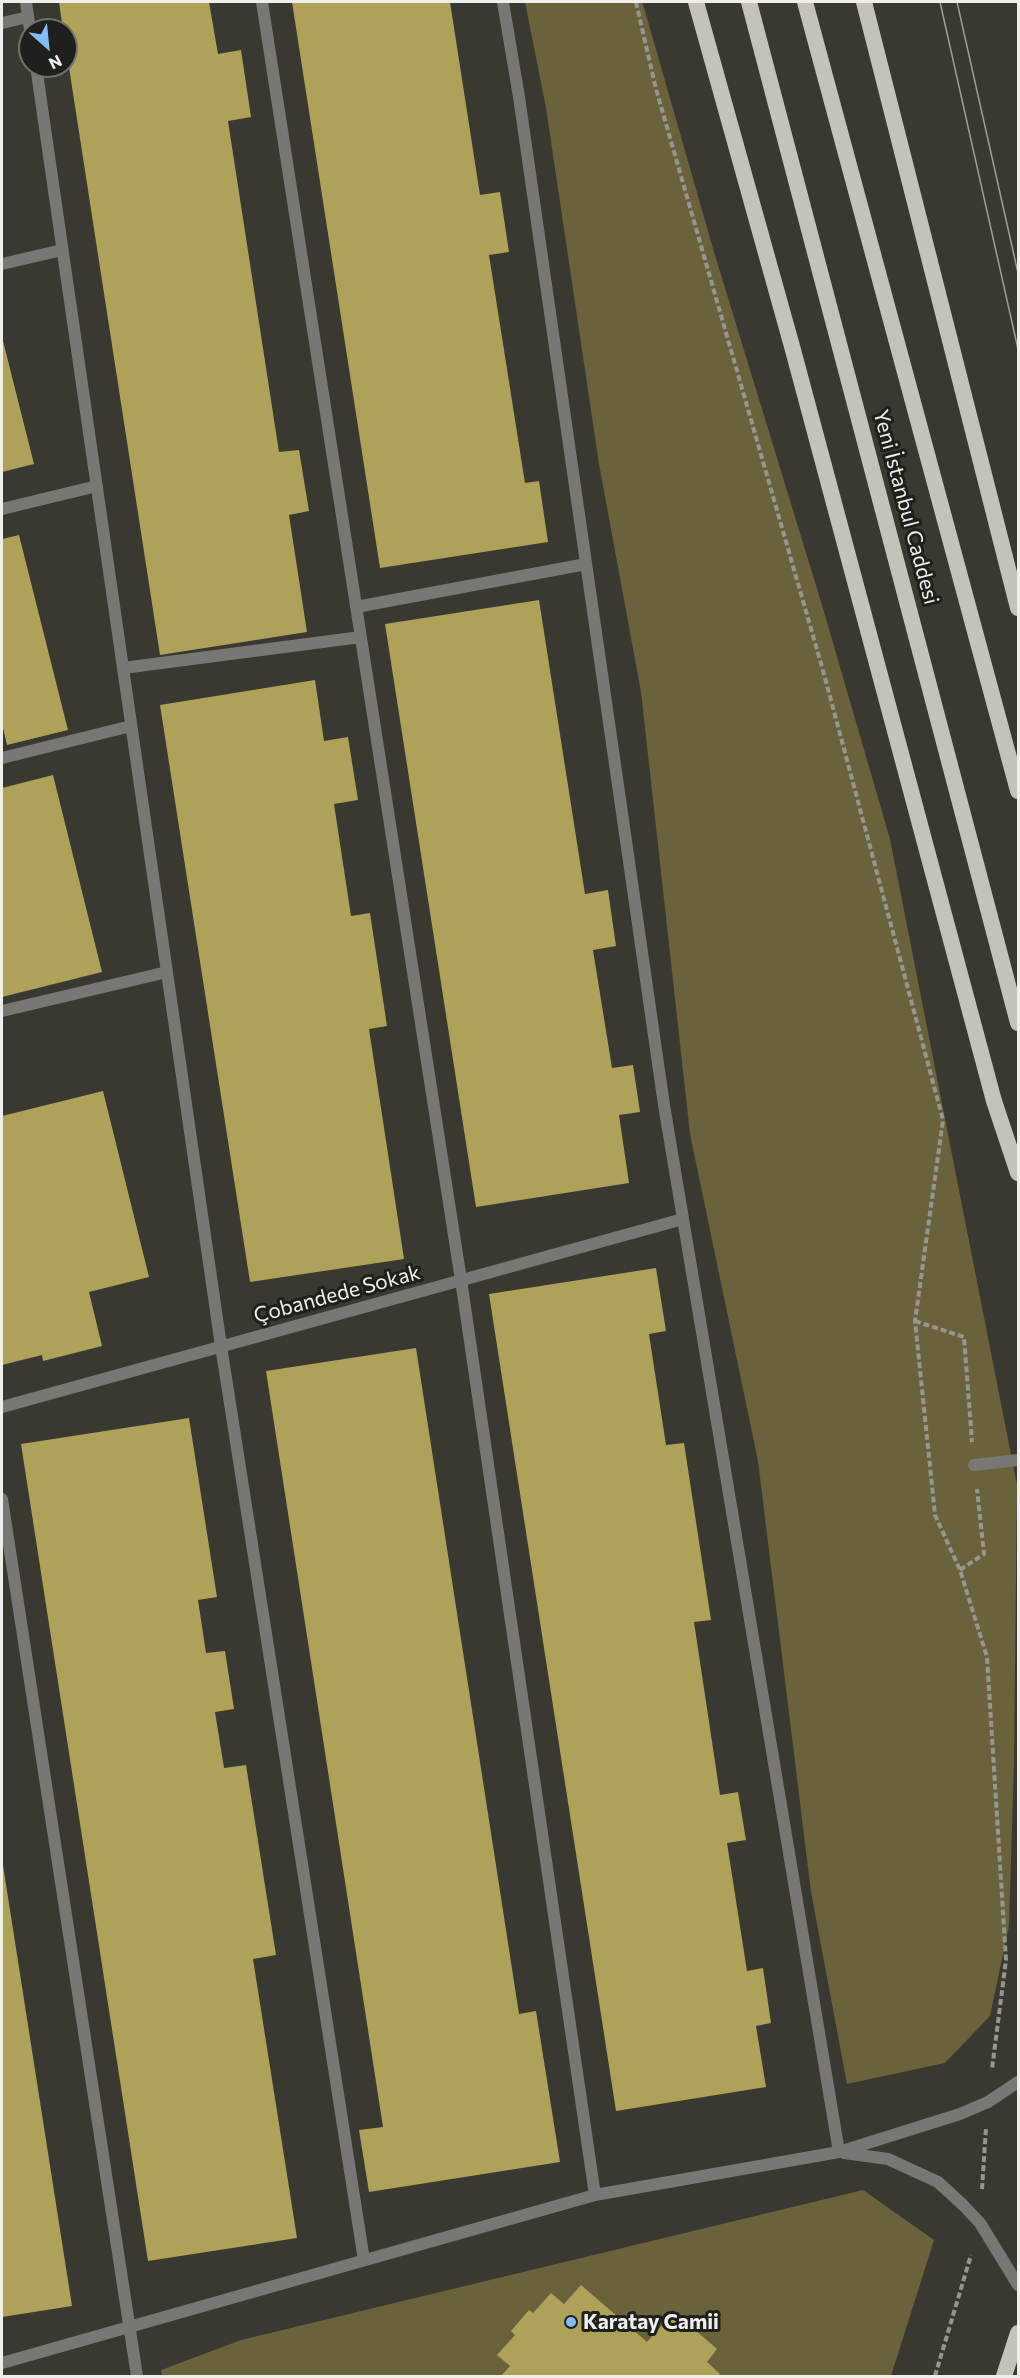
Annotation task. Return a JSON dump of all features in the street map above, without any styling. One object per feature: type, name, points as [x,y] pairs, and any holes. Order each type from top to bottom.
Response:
[{"type":"highway","points":[[696,2],[796,362],[994,1101],[1018,1173]]},
{"type":"highway","name":"Yeni İstanbul Caddesi","points":[[749,2],[1018,1023]]},
{"type":"highway","name":"Yeni İstanbul Caddesi","points":[[805,2],[1018,791]]},
{"type":"highway","points":[[864,2],[1018,608]]},
{"type":"highway","points":[[1004,2376],[1018,2333]]},
{"type":"street","points":[[26,2],[28,18]]},
{"type":"street","points":[[262,2],[461,1280],[595,2195]]},
{"type":"street","points":[[503,2],[521,109],[663,1105],[839,2152]]},
{"type":"street","points":[[2,24],[18,24]]},
{"type":"street","points":[[38,78],[221,1346],[364,2260]]},
{"type":"street","points":[[2,264],[62,250]]},
{"type":"street","points":[[2,509],[97,486]]},
{"type":"street","points":[[356,607],[586,564]]},
{"type":"street","points":[[123,668],[361,637]]},
{"type":"street","points":[[2,758],[131,726]]},
{"type":"street","points":[[2,1011],[167,972]]},
{"type":"street","name":"Çobandede Sokak","points":[[2,1407],[683,1219]]},
{"type":"street","points":[[974,1465],[1018,1460]]},
{"type":"street","points":[[2,1500],[137,2376]]},
{"type":"street","points":[[2,2363],[595,2195],[839,2152],[950,2118],[988,2102],[1018,2082]]},
{"type":"street","points":[[839,2152],[888,2159],[915,2169],[938,2182],[980,2223],[1018,2285]]},
{"type":"path","points":[[636,2],[656,89],[824,674],[943,1120],[915,1321],[935,1515],[960,1570],[987,1657],[1006,1960],[988,2102],[980,2223],[935,2376]]},
{"type":"path","points":[[915,1321],[964,1337]]},
{"type":"path","points":[[960,1570],[984,1554]]},
{"type":"shaded area","points":[[525,2],[642,2],[645,11],[714,252],[822,605],[890,839],[1017,1485],[1014,1762],[1009,1926],[990,2016],[945,2063],[847,2084],[811,1892],[758,1461],[690,1134],[641,692],[599,464],[546,108]]},
{"type":"shaded area","points":[[863,2190],[934,2240],[891,2376],[162,2376],[161,2370],[241,2340]]},
{"type":"building","points":[[59,2],[209,2],[218,54],[241,50],[251,117],[228,121],[279,452],[299,450],[309,511],[289,515],[307,632],[160,655],[71,78],[78,78],[78,18],[61,18]]},
{"type":"building","points":[[292,2],[450,2],[480,195],[500,192],[509,252],[489,255],[525,483],[539,481],[548,542],[380,568]]},
{"type":"building","points":[[2,337],[34,464],[2,472]]},
{"type":"building","points":[[19,535],[68,730],[7,745],[2,724],[2,539]]},
{"type":"building","points":[[539,600],[585,894],[608,890],[616,946],[593,950],[612,1068],[633,1065],[640,1112],[619,1115],[629,1183],[476,1207],[385,624]]},
{"type":"building","points":[[315,680],[324,741],[348,737],[358,800],[334,804],[351,916],[370,913],[387,1026],[369,1029],[404,1259],[250,1282],[160,705]]},
{"type":"building","points":[[53,775],[102,972],[2,997],[2,788]]},
{"type":"building","points":[[103,1091],[149,1277],[89,1292],[102,1346],[43,1361],[42,1355],[2,1365],[2,1116]]},
{"type":"building","points":[[656,1268],[666,1331],[649,1334],[666,1445],[684,1443],[711,1620],[694,1622],[720,1795],[738,1792],[746,1840],[727,1843],[747,1971],[763,1968],[771,2023],[756,2026],[766,2087],[616,2111],[489,1294]]},
{"type":"building","points":[[416,1348],[519,2014],[536,2011],[560,2162],[369,2192],[359,2130],[383,2127],[266,1371]]},
{"type":"building","points":[[189,1418],[217,1597],[198,1600],[206,1653],[225,1651],[234,1709],[215,1712],[224,1768],[246,1765],[276,1955],[253,1959],[297,2238],[148,2261],[21,1444]]},
{"type":"building","points":[[2,1859],[72,2306],[2,2317]]},
{"type":"building","name":"Karatay Camii","points":[[581,2285],[647,2342],[674,2312],[717,2349],[707,2362],[720,2374],[718,2376],[501,2376],[510,2366],[497,2355],[515,2335],[511,2331],[529,2310],[533,2313],[551,2293],[564,2304]]},
{"type":"tram line","points":[[940,2],[1018,349]]},
{"type":"tram line","points":[[957,2],[1018,273]]},
{"type":"place","name":"Karatay Camii","points":[[571,2322]]}]
